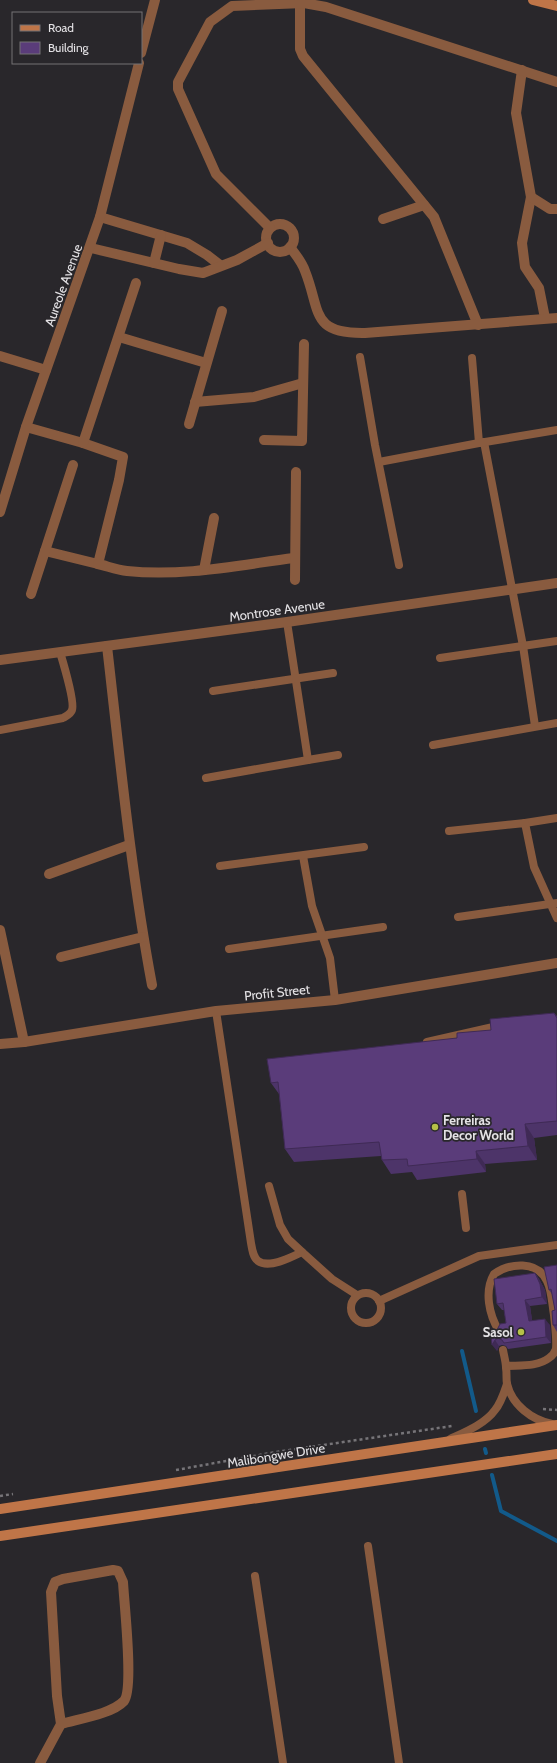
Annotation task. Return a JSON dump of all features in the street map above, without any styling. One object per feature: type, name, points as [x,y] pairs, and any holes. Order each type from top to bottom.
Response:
[{"type":"main road","points":[[533,0],[557,6]]},
{"type":"main road","name":"Malibongwe Drive","points":[[0,1509],[270,1470],[557,1425]]},
{"type":"main road","points":[[0,1536],[557,1454]]},
{"type":"street","points":[[142,49],[155,0]]},
{"type":"street","points":[[300,3],[300,48],[303,56],[434,218],[478,325]]},
{"type":"street","points":[[270,228],[216,174],[178,89],[178,82],[210,22],[232,6],[300,3],[326,7],[557,82]]},
{"type":"street","name":"Aureole Avenue","points":[[0,512],[26,427],[91,248],[139,64]]},
{"type":"street","points":[[522,70],[516,113],[531,197],[522,243],[525,267],[540,288],[545,318]]},
{"type":"street","points":[[531,197],[550,209],[557,210]]},
{"type":"street","points":[[383,219],[424,205]]},
{"type":"street","points":[[100,217],[188,243],[220,265]]},
{"type":"street","points":[[280,224],[290,228],[294,237],[290,247],[286,250],[275,251],[268,244],[266,238],[270,228],[280,224]]},
{"type":"street","points":[[154,263],[161,235]]},
{"type":"street","points":[[91,248],[179,269],[203,273],[220,265],[237,260],[268,244]]},
{"type":"street","points":[[290,247],[305,270],[319,315],[323,322],[329,328],[339,331],[360,333],[557,318]]},
{"type":"street","points":[[83,443],[136,284]]},
{"type":"street","points":[[189,424],[222,310]]},
{"type":"street","points":[[119,337],[206,363]]},
{"type":"street","points":[[264,440],[302,441],[304,344]]},
{"type":"street","points":[[0,356],[46,370]]},
{"type":"street","points":[[195,402],[254,397],[303,383]]},
{"type":"street","points":[[26,427],[83,443],[124,457],[98,564]]},
{"type":"street","points":[[31,594],[73,465]]},
{"type":"street","points":[[295,580],[294,558],[296,472]]},
{"type":"street","points":[[204,570],[214,518]]},
{"type":"street","points":[[45,551],[126,571],[161,574],[294,558]]},
{"type":"street","name":"Montrose Avenue","points":[[0,660],[287,622],[557,583]]},
{"type":"street","points":[[107,646],[129,845],[152,985]]},
{"type":"street","points":[[49,874],[129,845]]},
{"type":"street","points":[[0,930],[3,963],[24,1042]]},
{"type":"street","points":[[61,957],[143,937]]},
{"type":"street","name":"Profit Street","points":[[0,1044],[24,1042],[216,1011],[335,1000],[557,963]]},
{"type":"street","points":[[40,1763],[61,1724],[57,1696],[50,1592],[55,1582],[63,1579],[113,1570],[118,1571],[123,1582],[129,1677],[128,1693],[124,1700],[116,1707],[61,1724]]},
{"type":"lane","points":[[360,357],[399,565]]},
{"type":"lane","points":[[472,358],[482,442],[513,590],[535,726]]},
{"type":"lane","points":[[379,462],[482,442],[557,430]]},
{"type":"lane","points":[[287,622],[308,760]]},
{"type":"lane","points":[[440,658],[557,641]]},
{"type":"lane","points":[[0,730],[63,718],[69,715],[72,710],[72,701],[60,652]]},
{"type":"lane","points":[[213,691],[295,678],[333,674]]},
{"type":"lane","points":[[433,746],[535,726],[557,724]]},
{"type":"lane","points":[[206,778],[338,756]]},
{"type":"lane","points":[[449,831],[557,818]]},
{"type":"lane","points":[[525,823],[534,867],[554,903],[557,918]]},
{"type":"lane","points":[[220,866],[364,847]]},
{"type":"lane","points":[[303,856],[312,906],[330,958],[335,1000]]},
{"type":"lane","points":[[458,916],[554,903]]},
{"type":"lane","points":[[229,949],[383,928]]},
{"type":"lane","points":[[216,1011],[249,1236],[253,1253],[257,1261],[271,1263],[302,1252]]},
{"type":"lane","points":[[421,1042],[507,1024]]},
{"type":"lane","points":[[269,1186],[280,1225],[288,1239],[332,1279],[357,1295]]},
{"type":"lane","points":[[462,1194],[466,1228]]},
{"type":"lane","points":[[379,1301],[479,1256],[557,1245]]},
{"type":"lane","points":[[499,1331],[490,1309],[489,1287],[494,1274],[508,1267],[520,1265],[537,1269],[547,1281],[550,1288],[556,1334],[556,1350],[548,1359],[539,1363],[506,1366]]},
{"type":"lane","points":[[368,1293],[377,1297],[380,1311],[375,1320],[370,1322],[360,1322],[353,1316],[351,1311],[352,1301],[357,1295],[368,1293]]},
{"type":"lane","points":[[503,1350],[507,1384],[522,1409],[532,1417],[544,1423],[557,1425]]},
{"type":"lane","points":[[443,1442],[470,1429],[491,1415],[495,1410],[507,1384]]},
{"type":"lane","points":[[368,1546],[399,1763]]},
{"type":"lane","points":[[255,1576],[283,1763]]},
{"type":"path","points":[[538,1408],[557,1410]]},
{"type":"path","points":[[175,1470],[245,1457],[460,1424]]},
{"type":"path","points":[[0,1496],[18,1494]]},
{"type":"building","points":[[554,1013],[557,1018],[557,1121],[525,1124],[528,1146],[476,1151],[477,1159],[408,1166],[407,1159],[382,1160],[379,1142],[285,1149],[278,1082],[271,1083],[267,1059],[457,1038],[457,1033],[491,1030],[490,1019]]},
{"type":"building","points":[[557,1265],[557,1325],[553,1325],[552,1311],[555,1310],[551,1289],[549,1290],[544,1267]]},
{"type":"building","points":[[535,1273],[540,1284],[542,1297],[525,1300],[529,1321],[545,1319],[546,1337],[504,1343],[498,1338],[492,1345],[490,1327],[492,1330],[497,1330],[500,1324],[506,1323],[503,1303],[497,1304],[494,1279]]},
{"type":"waterway","points":[[462,1351],[476,1411]]},
{"type":"waterway","points":[[485,1449],[486,1453]]},
{"type":"waterway","points":[[492,1475],[501,1511],[557,1541]]},
{"type":"place","name":"Ferreiras Decor World","points":[[435,1127]]},
{"type":"place","name":"Sasol","points":[[521,1332]]}]
